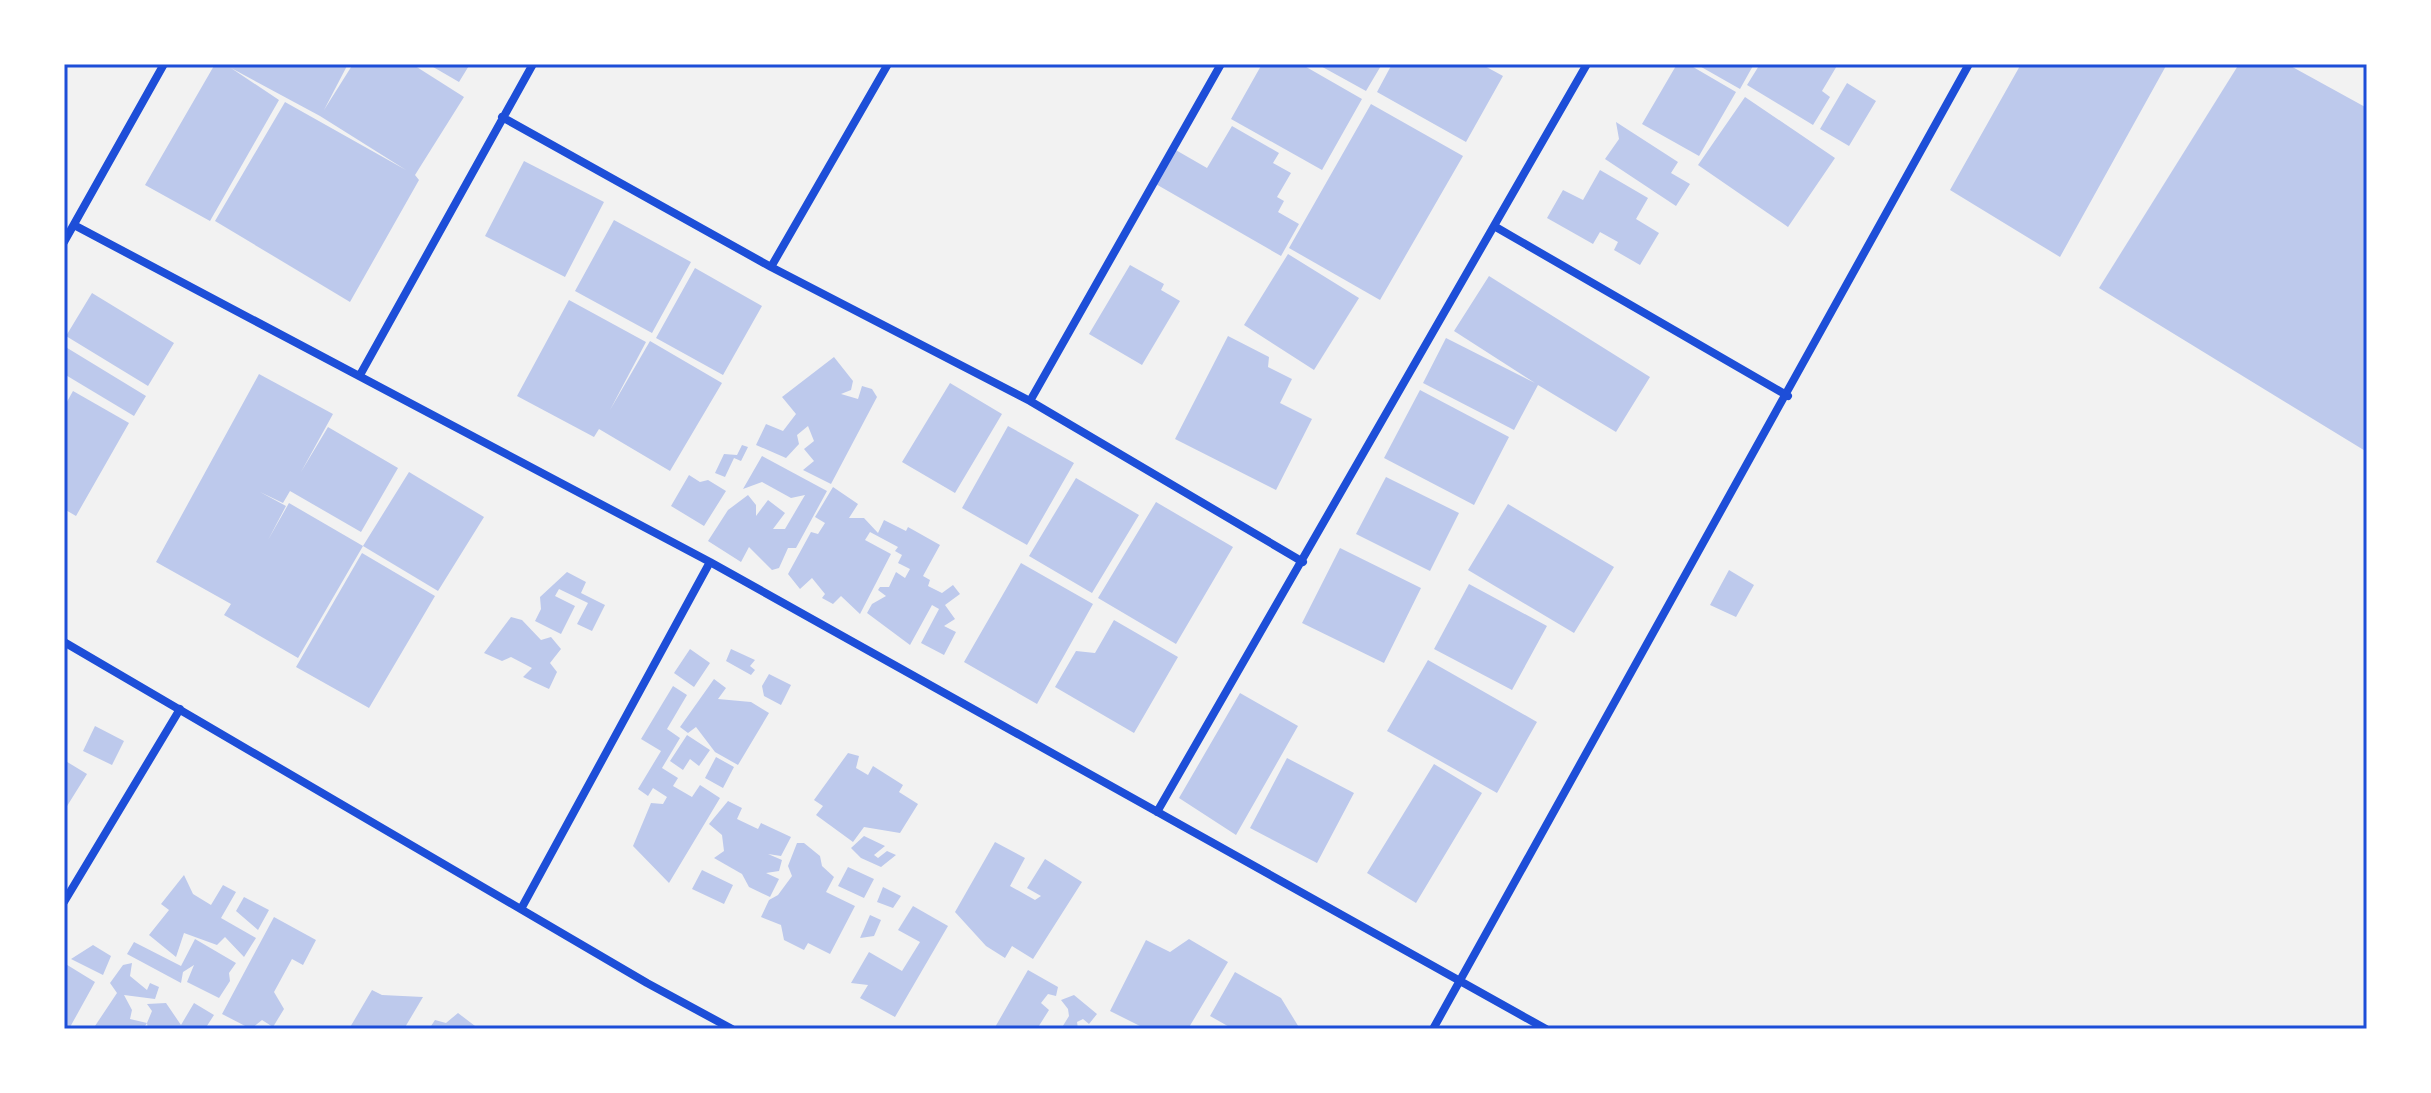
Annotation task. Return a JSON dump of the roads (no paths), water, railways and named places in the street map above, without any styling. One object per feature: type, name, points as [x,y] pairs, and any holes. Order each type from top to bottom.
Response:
[{"type":"street","points":[[64,242],[164,64]]},
{"type":"street","points":[[360,375],[533,64]]},
{"type":"street","points":[[771,267],[888,64]]},
{"type":"street","points":[[1030,401],[1221,64]]},
{"type":"street","points":[[1157,812],[1587,64]]},
{"type":"street","points":[[1433,1029],[1788,396],[1969,64]]},
{"type":"street","points":[[502,117],[771,267],[1030,401],[1303,562]]},
{"type":"street","points":[[74,225],[710,562],[1546,1029]]},
{"type":"street","points":[[1494,226],[1788,396]]},
{"type":"street","points":[[521,909],[710,562]]},
{"type":"street","points":[[64,642],[732,1029]]},
{"type":"street","points":[[64,902],[180,709]]}]
